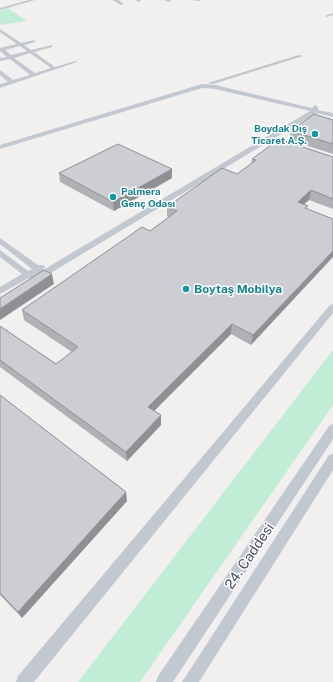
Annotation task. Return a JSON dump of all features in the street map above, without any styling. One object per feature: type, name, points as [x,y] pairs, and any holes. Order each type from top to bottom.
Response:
[{"type":"street","points":[[18,0],[26,2]]},
{"type":"street","points":[[0,9],[33,0]]},
{"type":"street","points":[[115,0],[122,4]]},
{"type":"street","points":[[194,0],[199,0]]},
{"type":"street","points":[[327,16],[333,14]]},
{"type":"street","points":[[0,27],[5,26]]},
{"type":"street","points":[[0,30],[54,69]]},
{"type":"street","points":[[0,50],[33,41]]},
{"type":"street","points":[[0,60],[50,46]]},
{"type":"street","points":[[0,50],[34,75]]},
{"type":"street","points":[[0,142],[197,84],[211,83],[301,56]]},
{"type":"street","points":[[0,86],[76,62]]},
{"type":"street","points":[[0,72],[12,82]]},
{"type":"street","points":[[211,83],[333,115]]},
{"type":"street","points":[[0,147],[202,86],[215,87],[313,109],[333,111]]},
{"type":"street","points":[[0,300],[39,272],[313,109]]},
{"type":"street","points":[[0,240],[39,272]]},
{"type":"street","points":[[0,253],[28,275]]},
{"type":"street","points":[[0,291],[28,275],[39,272]]},
{"type":"street","points":[[24,682],[333,307]]},
{"type":"street","name":"24. Caddesi","points":[[164,682],[333,429]]},
{"type":"street","name":"24. Caddesi","points":[[190,682],[333,459]]},
{"type":"green space","points":[[7,8],[27,21],[0,25],[0,11]]},
{"type":"green space","points":[[333,350],[333,405],[140,682],[78,682]]},
{"type":"building","points":[[314,114],[333,120],[333,144],[291,131]]},
{"type":"building","name":"Boytaş Mobilya","points":[[279,139],[333,157],[333,199],[311,190],[298,202],[308,206],[305,208],[333,219],[333,251],[253,335],[232,324],[148,407],[161,415],[126,452],[0,360],[0,326],[56,364],[78,347],[22,310],[142,227],[150,231],[177,211],[167,207],[222,168],[237,174],[256,160],[252,159]]},
{"type":"building","name":"Palmera Genç Odası","points":[[118,144],[172,169],[113,202],[59,173]]},
{"type":"building","points":[[44,270],[52,274],[0,309],[0,298]]},
{"type":"building","points":[[0,395],[126,492],[18,612],[0,593]]},
{"type":"place","name":"Boydak Dış Ticaret A.Ş.","points":[[315,134]]},
{"type":"place","name":"Palmera Genç Odası","points":[[113,197]]},
{"type":"place","name":"Boytaş Mobilya","points":[[186,289]]}]
